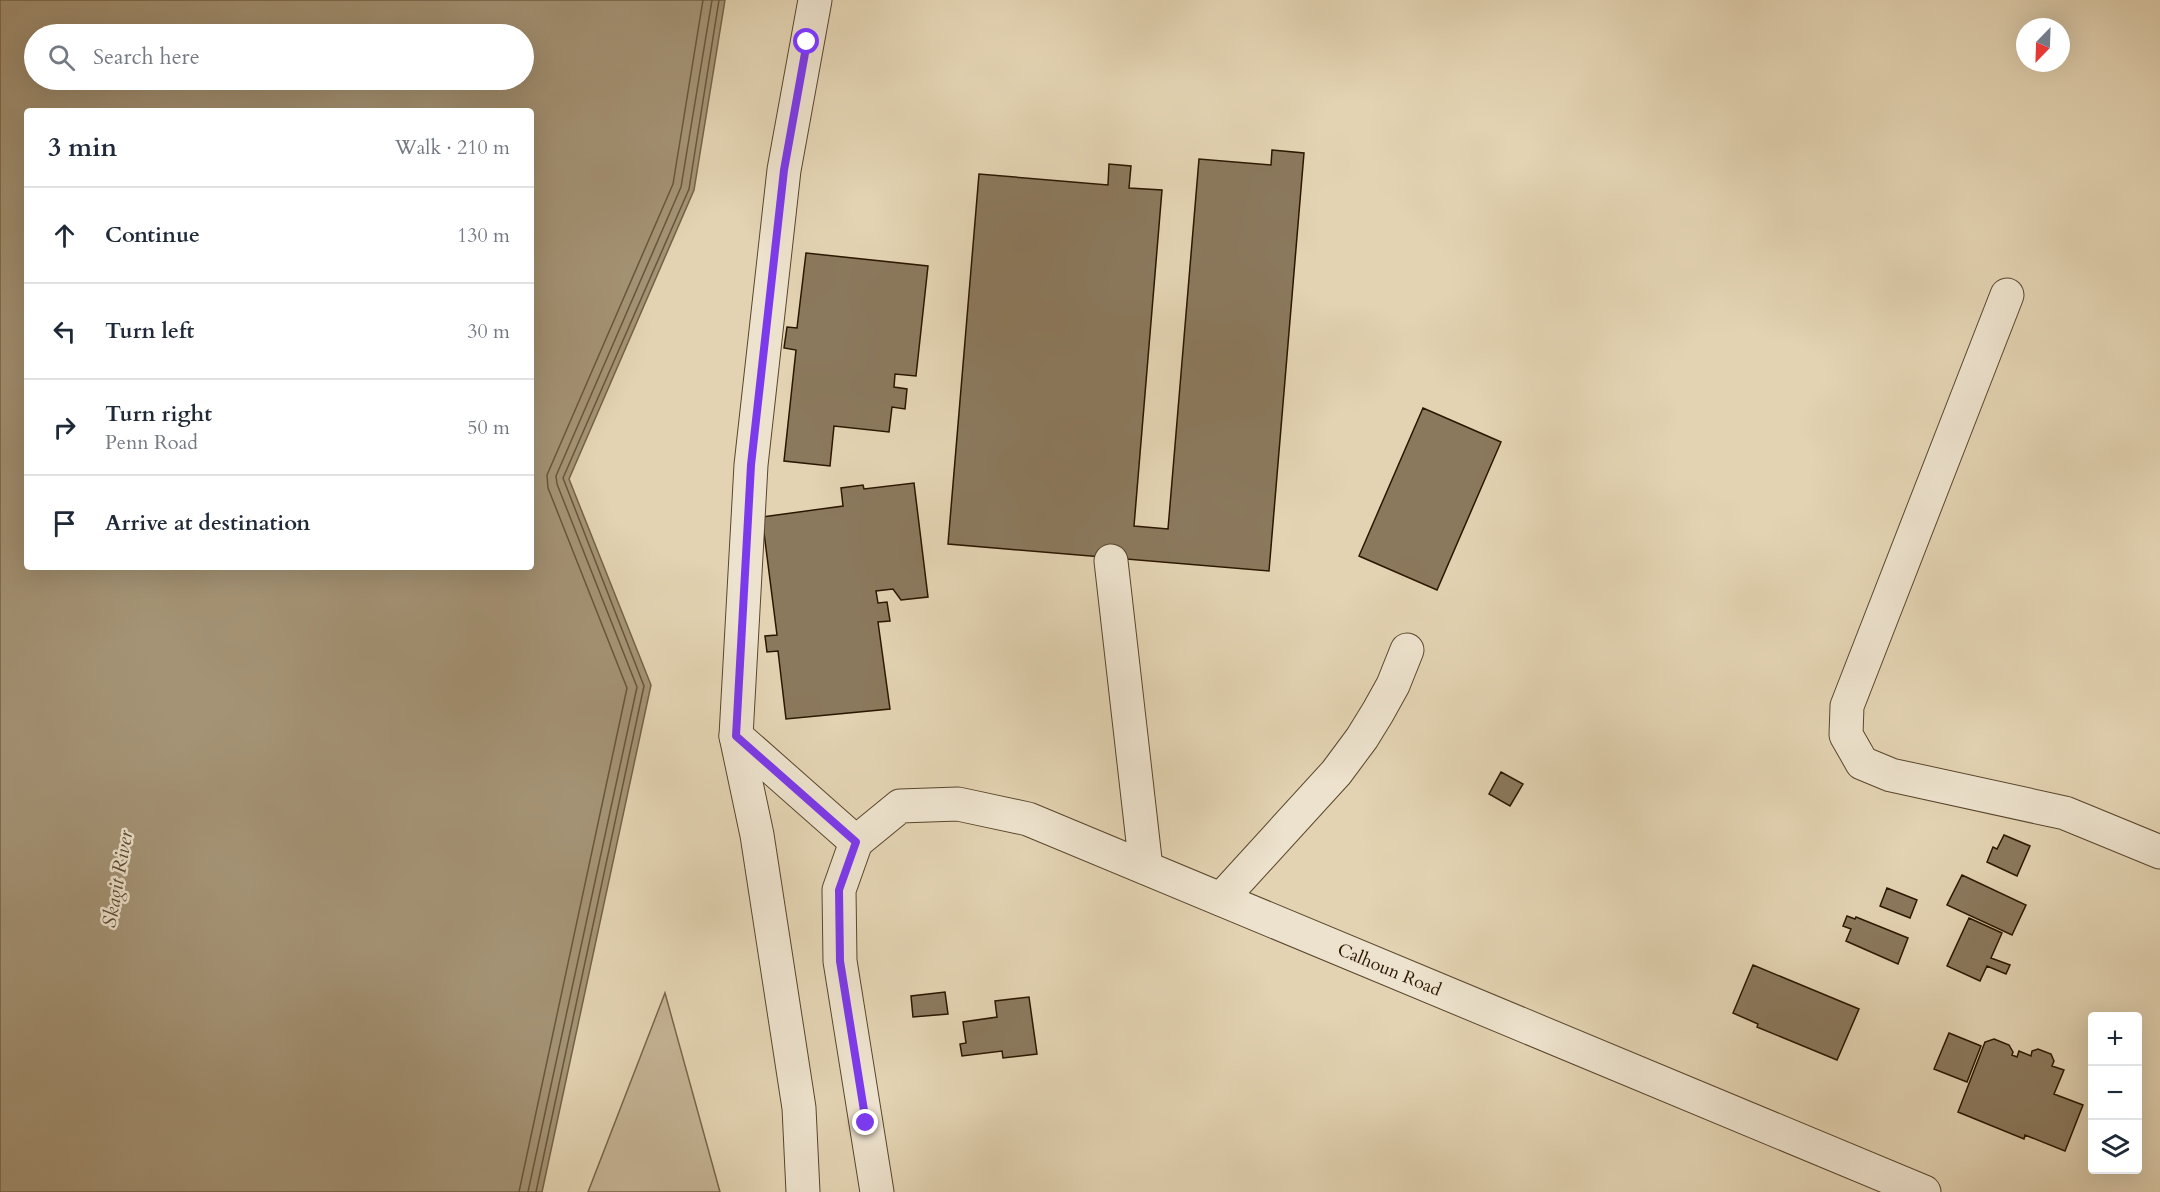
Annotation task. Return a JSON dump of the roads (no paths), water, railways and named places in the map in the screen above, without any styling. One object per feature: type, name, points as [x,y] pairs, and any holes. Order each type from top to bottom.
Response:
[{"type":"street","points":[[803,1192],[800,1108],[758,835],[736,736],[751,465],[784,170],[815,0]]},
{"type":"street","points":[[2007,295],[1847,706],[1846,735],[1862,763],[1891,775],[2065,813],[2160,852]]},
{"type":"street","points":[[1110,561],[1146,868]]},
{"type":"street","points":[[1221,899],[1336,773],[1378,712],[1393,685],[1407,650]]},
{"type":"street","points":[[736,736],[856,842],[839,890],[840,961],[877,1192]]},
{"type":"street","name":"Calhoun Road","points":[[856,842],[900,806],[958,804],[1028,819],[1923,1192]]},
{"type":"water","name":"Skagit River","points":[[0,0],[725,0],[694,190],[569,479],[651,685],[542,1192],[0,1192]]}]
